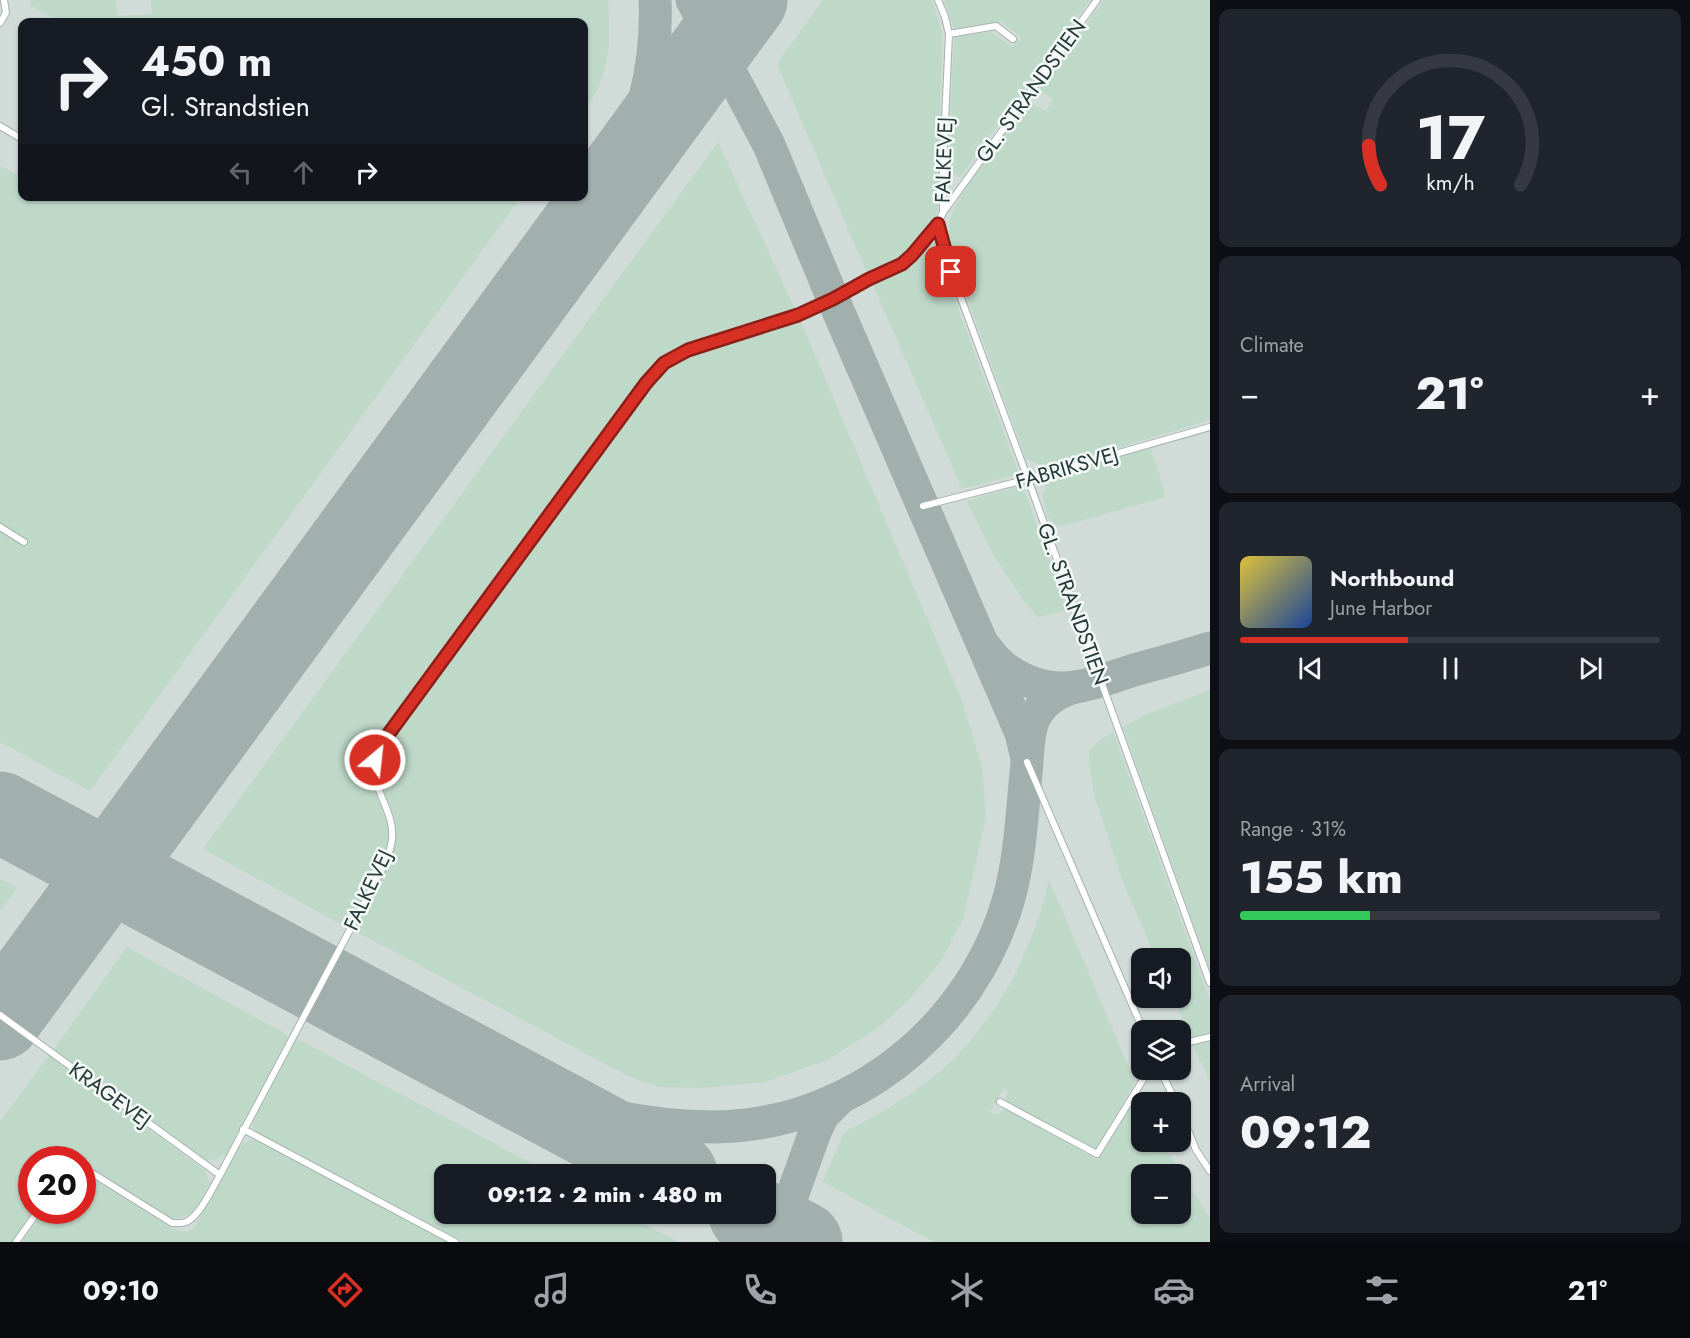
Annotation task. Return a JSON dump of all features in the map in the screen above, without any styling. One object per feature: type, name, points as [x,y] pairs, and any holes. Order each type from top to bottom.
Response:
[{"type":"lane","points":[[0,23],[6,13],[4,0]]},
{"type":"lane","name":"FALKEVEJ","points":[[220,1175],[388,856],[392,827],[376,783],[374,770],[379,747],[646,383],[664,363],[688,350],[798,315],[902,264],[938,224],[943,212],[949,34],[938,0]]},
{"type":"lane","name":"GL. STRANDSTIEN","points":[[943,212],[1097,0]]},
{"type":"lane","points":[[949,34],[996,26],[1012,39]]},
{"type":"lane","points":[[0,126],[18,137]]},
{"type":"lane","name":"GL. STRANDSTIEN","points":[[938,224],[951,272],[1210,983]]},
{"type":"lane","name":"FABRIKSVEJ","points":[[923,506],[1028,479],[1210,427]]},
{"type":"lane","points":[[0,527],[24,542]]},
{"type":"lane","points":[[1027,762],[1139,1020]]},
{"type":"lane","name":"KRAGEVEJ","points":[[0,1015],[220,1175]]},
{"type":"lane","points":[[1191,1041],[1210,1036]]},
{"type":"lane","points":[[1000,1102],[1097,1154],[1143,1080]]},
{"type":"lane","points":[[243,1129],[455,1242]]},
{"type":"lane","points":[[1191,1136],[1210,1171]]},
{"type":"lane","points":[[96,1175],[178,1224],[186,1222],[197,1212],[220,1175]]},
{"type":"lane","points":[[16,1242],[29,1224]]},
{"type":"shaded area","points":[[0,0],[1210,0],[1210,1242],[0,1242]]},
{"type":"green space","points":[[30,0],[115,0],[118,16],[152,14],[151,0],[608,0],[608,46],[605,68],[596,93],[588,104],[588,18],[54,18],[31,6]]},
{"type":"green space","points":[[823,0],[932,0],[942,32],[938,209],[926,233],[910,250],[868,275],[777,64]]},
{"type":"green space","points":[[944,0],[1090,0],[960,177],[950,171],[948,164],[954,37],[991,32],[1012,47],[1021,37],[1002,22],[954,29]]},
{"type":"green space","points":[[1104,0],[1210,0],[1210,420],[1051,468],[1026,459],[958,273],[950,245],[949,227],[952,214],[970,181],[1031,103],[1046,111],[1053,99],[1039,91]]},
{"type":"green space","points":[[718,142],[796,312],[690,346],[669,355],[655,366],[378,741],[374,747],[370,768],[386,820],[388,840],[384,858],[350,922],[343,925],[203,849]]},
{"type":"green space","points":[[0,166],[18,175],[18,201],[518,201],[90,791],[0,742]]},
{"type":"green space","points":[[935,235],[946,276],[1019,474],[962,489],[872,282],[904,268]]},
{"type":"green space","points":[[799,317],[963,703],[982,767],[986,818],[963,919],[940,963],[912,996],[881,1026],[827,1060],[765,1082],[701,1088],[660,1087],[630,1077],[357,932],[355,926],[388,864],[396,837],[396,823],[380,779],[381,750],[652,380],[667,365],[692,352]]},
{"type":"green space","points":[[1151,448],[1166,497],[1059,527],[1048,518],[1042,494],[1053,476]]},
{"type":"green space","points":[[1022,485],[1068,611],[1037,617],[993,554],[967,501]]},
{"type":"green space","points":[[1210,690],[1210,970],[1123,727],[1147,714]]},
{"type":"green space","points":[[1113,732],[1191,948],[1152,948],[1122,880],[1094,794],[1089,764],[1089,750]]},
{"type":"green space","points":[[0,879],[17,888],[0,911]]},
{"type":"green space","points":[[1049,880],[1131,1073],[1131,1080],[1135,1082],[1096,1149],[1007,1103],[1008,1092],[1004,1088],[990,1112],[997,1115],[1005,1108],[1098,1160],[1131,1107],[1131,1152],[1168,1152],[1176,1164],[1131,1164],[1131,1224],[1191,1224],[1191,1189],[1210,1219],[1210,1242],[934,1242],[823,1182],[844,1132],[904,1098],[938,1073],[975,1035],[1003,995],[1035,928]]},
{"type":"green space","points":[[127,947],[286,1034],[288,1038],[226,1155],[206,1161],[54,1049]]},
{"type":"green space","points":[[1191,948],[1210,1001],[1210,1034],[1191,1034],[1191,1020],[1183,1020],[1177,1008],[1191,1008]]},
{"type":"green space","points":[[299,1040],[533,1164],[434,1164],[434,1224],[644,1224],[679,1242],[462,1242],[254,1131],[252,1120],[293,1042]]},
{"type":"green space","points":[[1210,1041],[1210,1081],[1192,1044]]},
{"type":"green space","points":[[49,1055],[204,1170],[210,1183],[199,1203],[190,1213],[178,1218],[169,1218],[96,1170],[96,1146],[18,1146],[18,1224],[25,1224],[12,1242],[0,1242],[0,1122]]},
{"type":"green space","points":[[250,1140],[257,1140],[448,1242],[22,1242],[35,1224],[96,1224],[96,1181],[173,1229],[184,1232],[191,1230],[239,1147]]},
{"type":"taxiway","points":[[610,187],[631,141],[645,97],[654,50],[655,0]]},
{"type":"taxiway","points":[[692,0],[769,145],[833,299],[1021,733],[1026,754]]},
{"type":"taxiway","points":[[987,649],[995,659],[1015,675],[1038,685],[1063,688],[1091,684],[1210,648]]},
{"type":"taxiway","points":[[508,1083],[608,1115],[663,1124],[715,1127],[765,1122],[814,1109],[858,1088],[900,1061],[936,1027],[967,988],[991,945],[1009,898],[1016,868],[1032,725],[1037,713],[1046,702],[1075,687]]},
{"type":"taxiway","points":[[778,1242],[815,1132],[823,1115],[840,1098]]},
{"type":"runway","points":[[0,1020],[747,0]]},
{"type":"runway","points":[[0,812],[658,1164]]},
{"type":"runway","points":[[768,1224],[802,1242]]},
{"type":"route","points":[[375,760],[379,747],[659,367],[670,358],[688,350],[798,315],[902,264],[938,224],[951,272]]}]
